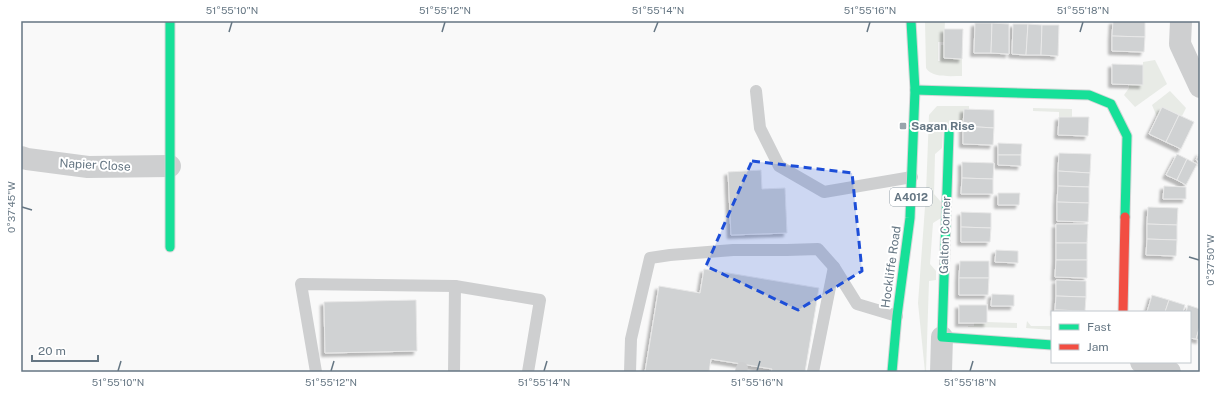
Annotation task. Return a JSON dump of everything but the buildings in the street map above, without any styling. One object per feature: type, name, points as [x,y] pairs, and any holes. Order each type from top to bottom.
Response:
[{"type":"street","name":"Hockliffe Road","points":[[892,372],[897,316],[910,218],[915,90],[911,21]]},
{"type":"street","points":[[1181,21],[1180,44],[1200,87]]},
{"type":"street","points":[[170,22],[170,247]]},
{"type":"street","points":[[915,90],[1089,95],[1111,104],[1127,136],[1123,311]]},
{"type":"street","name":"Galton Corner","points":[[941,372],[949,133]]},
{"type":"street","name":"Napier Close","points":[[21,157],[88,166],[170,166]]},
{"type":"street","points":[[942,337],[1051,345]]},
{"type":"street","points":[[1144,363],[1170,372]]},
{"type":"lane","points":[[756,91],[760,128],[779,166],[824,192],[912,177]]},
{"type":"lane","points":[[630,372],[631,339],[650,258],[733,250],[818,249],[834,267],[857,304],[897,316]]},
{"type":"lane","points":[[813,372],[834,267]]},
{"type":"lane","points":[[316,372],[301,284],[455,286],[540,300],[528,372]]},
{"type":"lane","points":[[454,372],[455,286]]},
{"type":"highlighted area","points":[[752,161],[852,173],[862,271],[798,310],[706,266]]},
{"type":"shaded area","points":[[925,21],[945,21],[944,42],[938,42],[938,61],[940,61],[941,45],[944,45],[944,58],[962,59],[962,76],[937,75],[926,68]]},
{"type":"shaded area","points":[[1155,60],[1167,84],[1135,107],[1124,95],[1129,88],[1129,85],[1143,85],[1143,62]]},
{"type":"shaded area","points":[[1170,91],[1186,108],[1182,116],[1162,107],[1157,117],[1152,105]]},
{"type":"shaded area","points":[[937,106],[969,106],[969,109],[964,109],[963,131],[943,130],[942,148],[935,154],[934,194],[941,202],[941,218],[933,223],[930,264],[936,271],[936,280],[929,281],[925,372],[918,303],[926,193],[929,115]]},
{"type":"shaded area","points":[[1033,108],[1072,109],[1072,117],[1059,117],[1059,112],[1033,111]]},
{"type":"shaded area","points":[[1027,321],[1031,326],[1051,326],[1051,330],[1026,328]]},
{"type":"shaded area","points":[[974,323],[1017,323],[1017,328],[968,327],[974,326]]},
{"type":"traffic: fast","points":[[892,372],[897,316],[910,218],[915,90],[911,21]]},
{"type":"traffic: fast","points":[[170,22],[170,247]]},
{"type":"traffic: fast","points":[[915,90],[1089,95],[1111,104],[1127,136],[1125,217]]},
{"type":"traffic: fast","points":[[949,133],[942,337],[1051,345]]},
{"type":"traffic: jam","points":[[1123,311],[1125,217]]},
{"type":"place","name":"Sagan Rise","points":[[903,126]]}]
